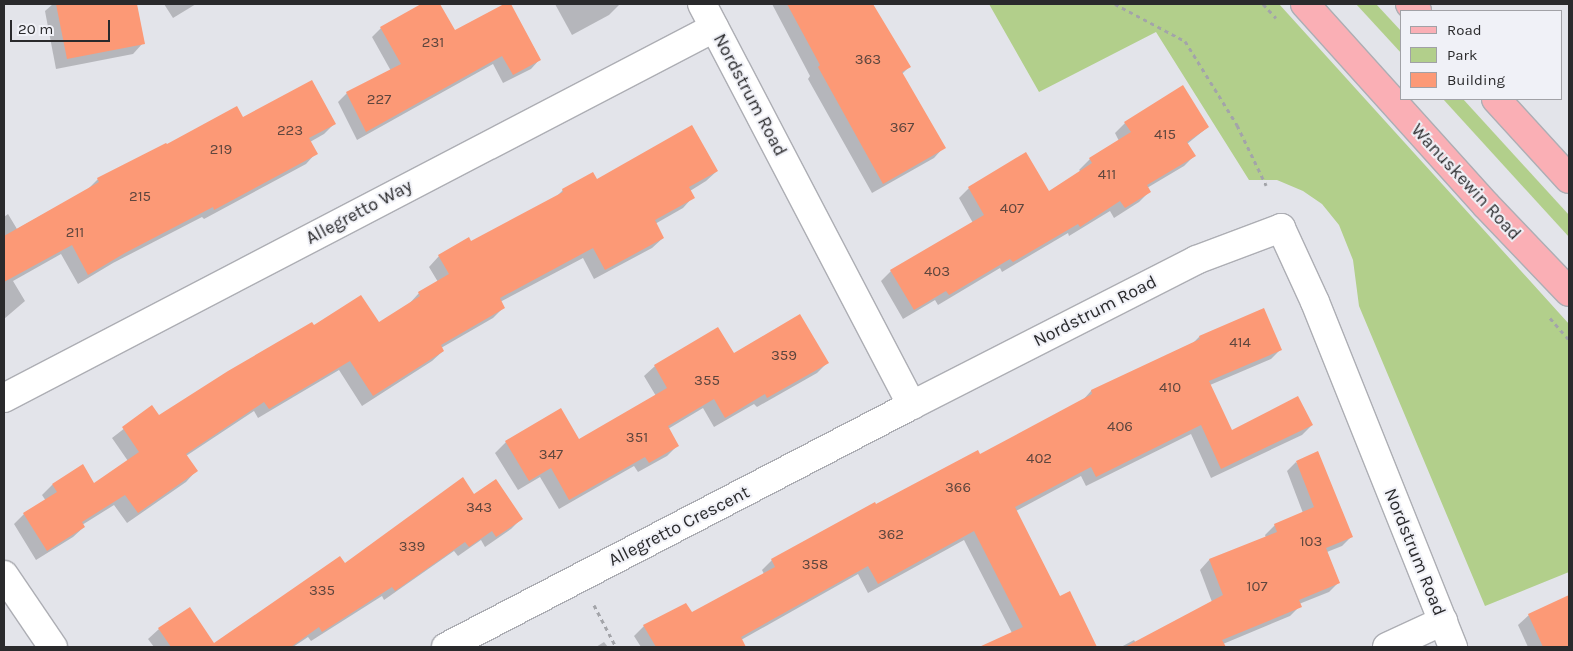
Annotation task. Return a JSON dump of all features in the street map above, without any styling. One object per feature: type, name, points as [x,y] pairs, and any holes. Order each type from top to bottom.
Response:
[{"type":"main road","name":"Wanuskewin Road","points":[[1305,4],[1486,205],[1569,292]]},
{"type":"main road","points":[[1497,100],[1569,179]]},
{"type":"street","name":"Nordstrum Road","points":[[702,4],[912,405],[1196,260],[1281,228],[1315,302],[1453,647]]},
{"type":"street","name":"Allegretto Way","points":[[4,398],[714,28]]},
{"type":"street","name":"Allegretto Crescent","points":[[446,647],[912,405]]},
{"type":"street","points":[[4,575],[53,647]]},
{"type":"street","points":[[1387,647],[1443,621]]},
{"type":"path","points":[[1115,4],[1185,42],[1237,125],[1266,185]]},
{"type":"path","points":[[594,604],[616,647]]},
{"type":"green space","points":[[989,4],[1279,4],[1569,324],[1569,572],[1485,606],[1359,306],[1353,260],[1339,225],[1322,204],[1303,191],[1277,180],[1249,180],[1156,32],[1039,92]]},
{"type":"green space","points":[[1356,4],[1376,4],[1400,30],[1400,52]]},
{"type":"green space","points":[[1444,100],[1464,100],[1569,215],[1569,237]]},
{"type":"building","points":[[56,4],[137,4],[145,44],[67,59]]},
{"type":"building","points":[[421,4],[440,4],[455,30],[504,4],[511,4],[541,60],[513,75],[502,56],[366,132],[346,92],[401,64],[380,27]]},
{"type":"building","points":[[787,4],[873,4],[911,67],[902,72],[946,148],[883,184],[818,67],[820,65]]},
{"type":"building","points":[[312,80],[336,124],[309,138],[318,154],[214,210],[213,207],[125,253],[88,275],[72,245],[4,282],[4,236],[99,182],[97,178],[167,144],[237,106],[243,117]]},
{"type":"building","points":[[1183,85],[1209,127],[1187,142],[1196,156],[1147,185],[1151,192],[1125,208],[1120,201],[1080,227],[1078,224],[1013,262],[1010,259],[949,295],[946,291],[914,310],[890,270],[984,215],[968,187],[1026,152],[1049,191],[1092,163],[1089,158],[1131,132],[1124,122]]},
{"type":"building","points":[[692,125],[718,171],[689,187],[695,198],[655,220],[664,238],[605,270],[593,248],[500,298],[505,308],[441,345],[444,351],[373,396],[350,361],[269,409],[264,402],[186,454],[198,471],[138,513],[125,495],[82,522],[85,527],[47,551],[23,513],[57,492],[52,484],[83,464],[94,483],[139,452],[122,427],[152,405],[159,415],[228,371],[312,322],[314,325],[361,295],[379,322],[420,296],[418,292],[449,274],[438,255],[469,237],[471,241],[563,192],[562,189],[593,172],[597,179]]},
{"type":"building","points":[[1264,308],[1282,350],[1209,381],[1232,430],[1298,396],[1313,425],[1221,469],[1201,425],[1096,477],[1091,467],[1015,507],[1060,596],[1070,591],[1097,647],[979,647],[1023,627],[974,531],[878,584],[868,566],[741,637],[746,647],[656,647],[643,625],[686,603],[692,612],[775,567],[771,559],[875,502],[876,504],[978,450],[980,454],[1092,394],[1091,390],[1200,339],[1199,336]]},
{"type":"building","points":[[800,314],[829,363],[767,398],[765,394],[725,418],[714,399],[668,426],[679,446],[649,463],[645,457],[569,500],[551,468],[529,481],[505,441],[561,408],[579,439],[667,388],[654,365],[718,327],[734,353]]},
{"type":"building","points":[[1318,451],[1353,537],[1326,548],[1340,583],[1299,600],[1302,607],[1222,640],[1226,647],[1125,647],[1223,595],[1209,559],[1277,532],[1274,524],[1314,507],[1296,461]]},
{"type":"building","points":[[463,477],[474,494],[496,479],[523,519],[496,537],[492,531],[469,547],[465,542],[395,591],[392,587],[322,632],[319,627],[291,647],[171,647],[158,628],[190,607],[214,643],[340,556],[345,563]]},
{"type":"building","points":[[1569,595],[1569,647],[1543,647],[1528,614]]}]
